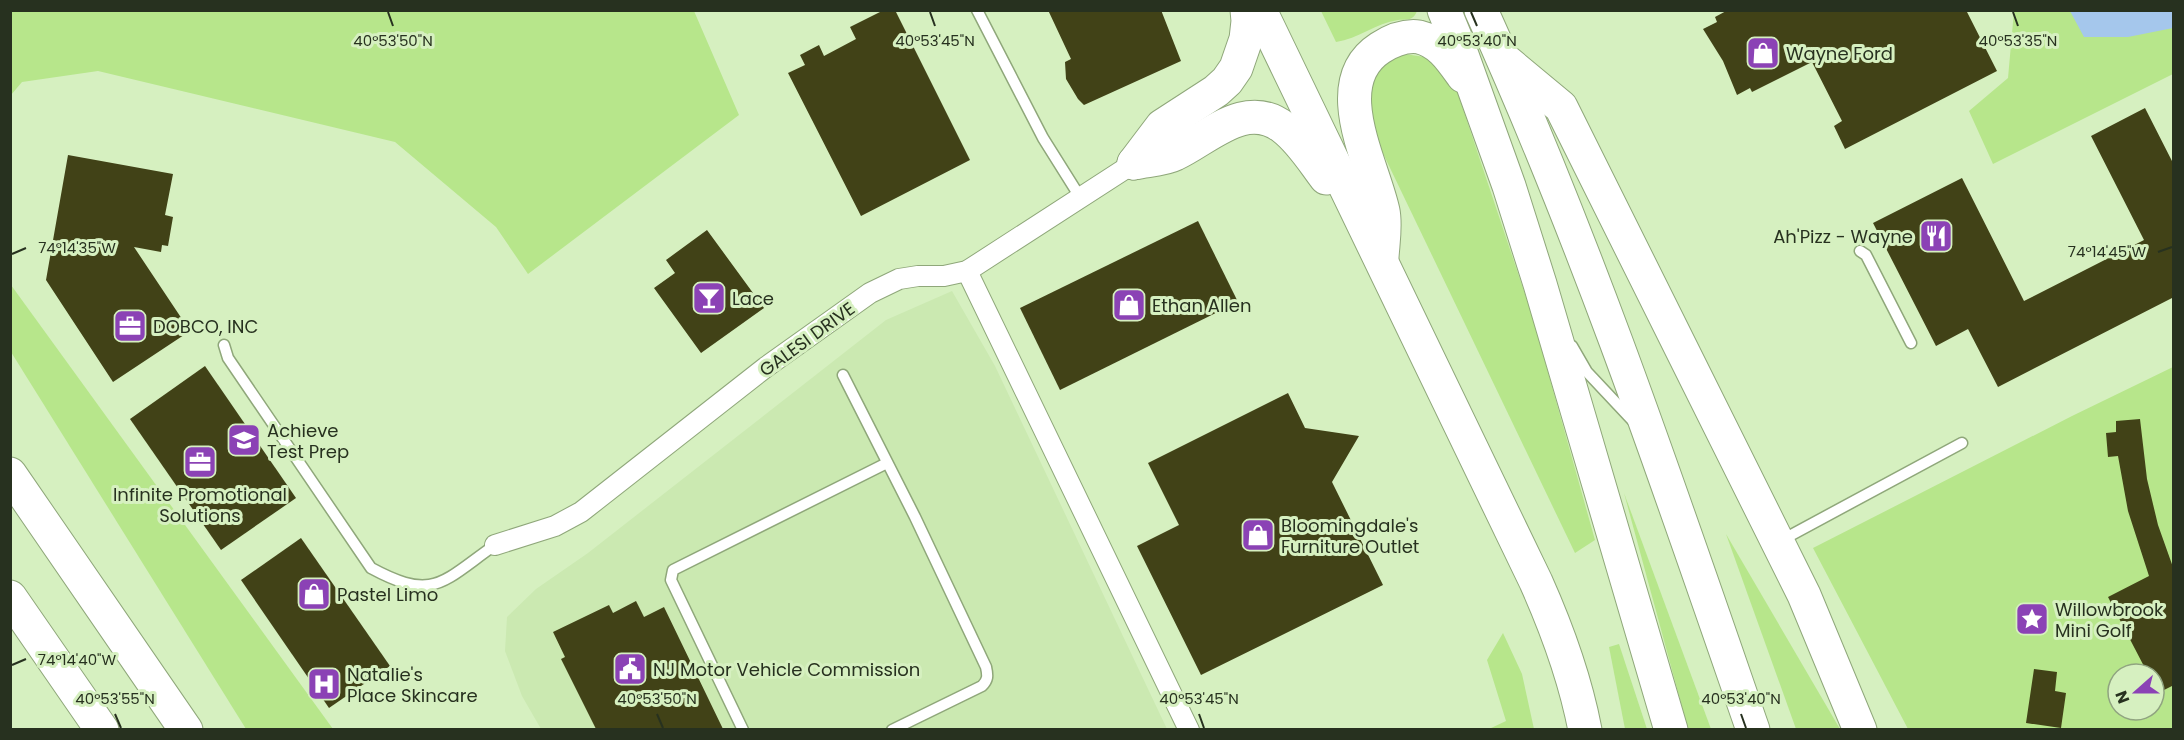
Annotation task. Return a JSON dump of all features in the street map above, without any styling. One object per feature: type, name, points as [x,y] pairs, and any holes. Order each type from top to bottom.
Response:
[{"type":"highway","points":[[1134,163],[1162,126],[1216,91],[1227,81],[1236,68],[1246,39],[1247,10]]},
{"type":"highway","points":[[1260,10],[1536,582],[1556,627],[1571,673],[1585,729]]},
{"type":"highway","points":[[1444,10],[1509,186],[1671,729]]},
{"type":"highway","points":[[1481,10],[1570,221],[1654,445],[1753,729]]},
{"type":"highway","points":[[1382,261],[1384,213],[1363,146],[1354,101],[1355,82],[1362,66],[1372,53],[1386,44],[1401,38],[1418,37],[1435,44],[1448,54],[1475,95]]},
{"type":"highway","points":[[1503,59],[1561,107],[1804,595],[1882,729]]},
{"type":"highway","points":[[1134,163],[1173,155],[1239,119],[1256,116],[1270,119],[1285,128],[1296,140],[1363,224]]},
{"type":"highway","points":[[10,474],[186,729]]},
{"type":"highway","points":[[1804,595],[1860,729]]},
{"type":"highway","points":[[10,597],[102,729]]},
{"type":"street","name":"GALESI DRIVE","points":[[495,545],[555,526],[581,513],[766,367],[870,293],[899,279],[944,276],[966,271],[1134,163]]},
{"type":"street","points":[[966,271],[1189,729]]},
{"type":"lane","points":[[976,10],[1043,138],[1080,197]]},
{"type":"lane","points":[[1860,250],[1866,255],[1911,343]]},
{"type":"lane","points":[[1540,285],[1587,372],[1654,445]]},
{"type":"lane","points":[[224,345],[228,358],[371,568],[394,581],[417,587],[438,585],[495,545]]},
{"type":"lane","points":[[843,375],[915,517],[988,675],[982,686],[892,729]]},
{"type":"lane","points":[[1777,542],[1962,443]]},
{"type":"lane","points":[[743,729],[671,580],[673,570],[887,463]]},
{"type":"shaded area","points":[[11,11],[694,11],[739,115],[528,274],[496,227],[395,142],[98,71],[22,82],[11,95]]},
{"type":"shaded area","points":[[1321,11],[1417,11],[1410,19],[1382,24],[1352,38],[1336,42]]},
{"type":"shaded area","points":[[2014,11],[2173,11],[2173,74],[1993,164],[1969,111],[2008,78]]},
{"type":"shaded area","points":[[1405,54],[1431,58],[1456,88],[1532,315],[1595,540],[1575,553],[1366,118],[1369,79],[1391,59]]},
{"type":"shaded area","points":[[10,285],[333,729],[246,729],[11,352]]},
{"type":"shaded area","points":[[952,291],[995,366],[1167,729],[541,729],[522,696],[505,651],[507,617],[536,589],[588,553],[886,320]]},
{"type":"shaded area","points":[[2173,367],[2173,729],[1908,729],[1813,548]]},
{"type":"shaded area","points":[[1624,493],[1711,729],[1688,729]]},
{"type":"shaded area","points":[[1726,534],[1840,729],[1796,729]]},
{"type":"shaded area","points":[[1503,633],[1522,674],[1534,729],[1489,729],[1506,721],[1487,660]]},
{"type":"shaded area","points":[[1619,644],[1647,729],[1625,729],[1609,647]]},
{"type":"water","points":[[2070,11],[2173,11],[2173,28],[2128,37],[2084,37]]},
{"type":"building","points":[[884,10],[895,10],[970,160],[861,216],[788,73],[805,65],[800,55],[819,45],[824,56],[856,39],[850,27]]},
{"type":"building","points":[[1048,10],[1161,10],[1181,61],[1084,105],[1066,79],[1065,62],[1071,59]]},
{"type":"building","points":[[1728,10],[1966,10],[1997,71],[1845,149],[1834,126],[1842,121],[1812,62],[1752,92],[1750,88],[1737,95],[1723,61],[1703,29],[1717,22],[1715,17]]},
{"type":"building","points":[[2145,108],[2174,165],[2174,297],[1998,387],[1968,329],[1936,346],[1873,223],[1962,178],[2024,301],[2144,240],[2091,136]]},
{"type":"building","points":[[68,155],[173,174],[165,215],[173,217],[168,246],[162,245],[161,252],[134,247],[190,331],[113,382],[46,280]]},
{"type":"building","name":"Ethan Allen","points":[[1198,221],[1238,302],[1060,390],[1020,308]]},
{"type":"building","name":"Lace","points":[[707,230],[764,308],[701,353],[654,288],[675,273],[666,260]]},
{"type":"building","points":[[205,366],[296,498],[221,550],[130,419]]},
{"type":"building","name":"Bloomingdale's Furniture Outlet","points":[[1288,393],[1305,428],[1359,436],[1332,482],[1383,585],[1201,675],[1137,546],[1179,525],[1148,463]]},
{"type":"building","points":[[2140,419],[2147,479],[2158,525],[2174,570],[2174,685],[2166,689],[2166,662],[2142,662],[2108,597],[2149,576],[2128,511],[2118,456],[2108,457],[2106,433],[2116,432],[2116,421]]},
{"type":"building","points":[[301,538],[390,666],[329,708],[241,580]]},
{"type":"building","name":"NJ Motor Vehicle Commission","points":[[636,601],[644,617],[664,607],[723,729],[596,729],[561,659],[565,657],[553,632],[609,605],[613,613]]},
{"type":"building","points":[[2034,669],[2057,672],[2055,691],[2066,693],[2061,728],[2026,723]]},
{"type":"place","name":"Wayne Ford","points":[[1763,53]]},
{"type":"place","name":"Ah'Pizz - Wayne","points":[[1936,236]]},
{"type":"place","name":"Lace","points":[[709,298]]},
{"type":"place","name":"Ethan Allen","points":[[1129,305]]},
{"type":"place","name":"DOBCO, INC","points":[[130,326]]},
{"type":"place","name":"Achieve Test Prep","points":[[244,440]]},
{"type":"place","name":"Infinite Promotional Solutions","points":[[200,462]]},
{"type":"place","name":"Bloomingdale's Furniture Outlet","points":[[1258,535]]},
{"type":"place","name":"Pastel Limo","points":[[314,594]]},
{"type":"place","name":"Willowbrook Mini Golf","points":[[2032,619]]},
{"type":"place","name":"NJ Motor Vehicle Commission","points":[[630,669]]},
{"type":"place","name":"Natalie's Place Skincare","points":[[324,684]]}]
